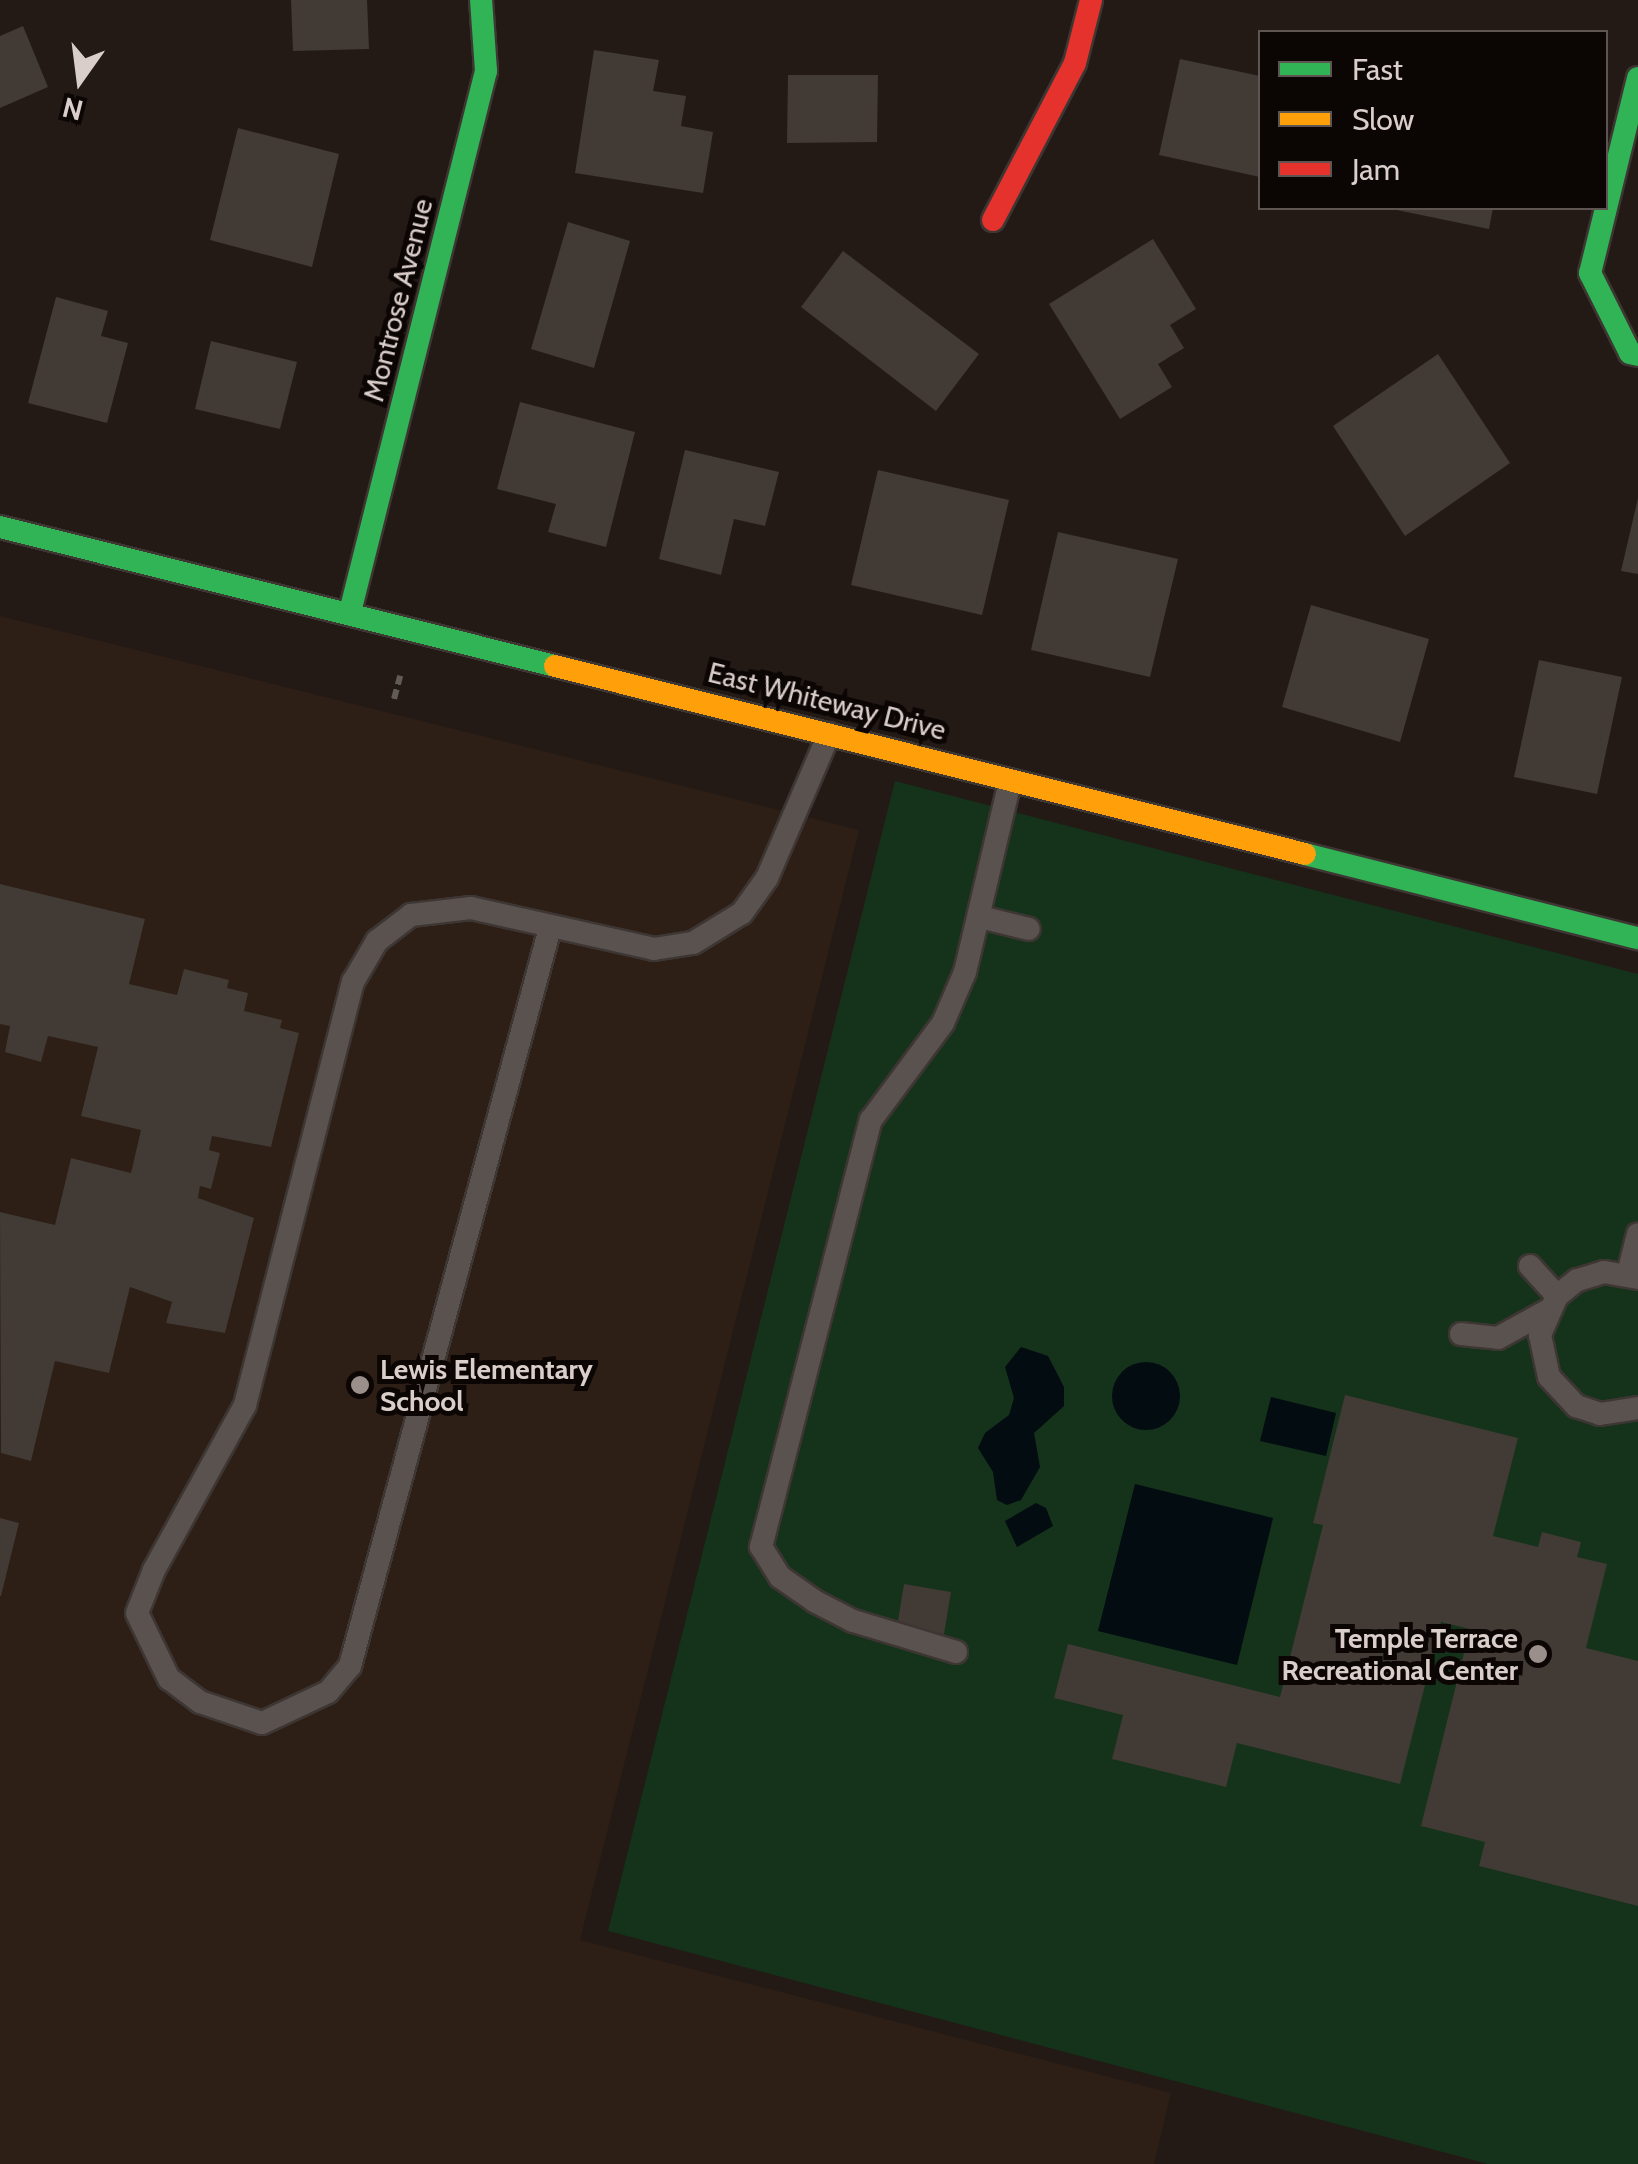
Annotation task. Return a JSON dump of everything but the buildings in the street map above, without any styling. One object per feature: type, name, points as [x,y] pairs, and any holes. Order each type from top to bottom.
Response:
[{"type":"street","name":"Montrose Avenue","points":[[350,612],[486,71],[482,0]]},
{"type":"street","points":[[993,220],[1075,63],[1091,0]]},
{"type":"street","points":[[1608,200],[1638,78]]},
{"type":"street","points":[[1606,210],[1590,273],[1630,353],[1638,355]]},
{"type":"street","name":"East Whiteway Drive","points":[[0,526],[1638,938]]},
{"type":"lane","points":[[550,928],[350,1666],[328,1692],[262,1723],[200,1702],[169,1679],[137,1613],[250,1390],[353,982],[376,940],[411,915],[471,908],[654,949],[692,943],[742,913],[767,878],[829,732]]},
{"type":"lane","points":[[956,1652],[853,1622],[780,1577],[761,1547],[871,1120],[942,1023],[980,917],[1011,778]]},
{"type":"lane","points":[[980,917],[1029,929]]},
{"type":"lane","points":[[1461,1334],[1498,1338],[1604,1272],[1633,1276],[1638,1234]]},
{"type":"lane","points":[[1530,1266],[1552,1304],[1540,1354],[1557,1390],[1600,1414],[1638,1408]]},
{"type":"path","points":[[394,699],[402,664]]},
{"type":"shaded area","name":"Lewis Elementary School","points":[[0,616],[859,830],[580,1940],[1171,2093],[1154,2164],[0,2164]]},
{"type":"shaded area","points":[[1021,1347],[1048,1356],[1064,1387],[1064,1406],[1034,1433],[1040,1467],[1021,1500],[1007,1505],[997,1500],[993,1472],[978,1448],[985,1433],[1009,1415],[1014,1398],[1005,1367]]},
{"type":"shaded area","points":[[1146,1362],[1170,1372],[1180,1396],[1170,1420],[1146,1430],[1122,1420],[1112,1396],[1122,1372]]},
{"type":"shaded area","points":[[1271,1397],[1336,1413],[1326,1456],[1260,1441]]},
{"type":"shaded area","points":[[1135,1484],[1273,1518],[1237,1665],[1098,1631]]},
{"type":"shaded area","points":[[1036,1503],[1046,1508],[1053,1526],[1017,1547],[1005,1521]]},
{"type":"green space","points":[[895,781],[1638,974],[1638,2164],[1488,2164],[608,1931]]},
{"type":"traffic: fast","points":[[350,612],[486,71],[481,0]]},
{"type":"traffic: fast","points":[[1608,200],[1638,78]]},
{"type":"traffic: fast","points":[[1606,210],[1590,273],[1630,353],[1638,355]]},
{"type":"traffic: fast","points":[[0,527],[555,666]]},
{"type":"traffic: fast","points":[[1305,854],[1638,938]]},
{"type":"traffic: slow","points":[[555,666],[1305,854]]},
{"type":"traffic: jam","points":[[993,220],[1075,63],[1091,0]]},
{"type":"place","name":"Lewis Elementary School","points":[[360,1385]]},
{"type":"place","name":"Temple Terrace Recreational Center","points":[[1538,1654]]}]
